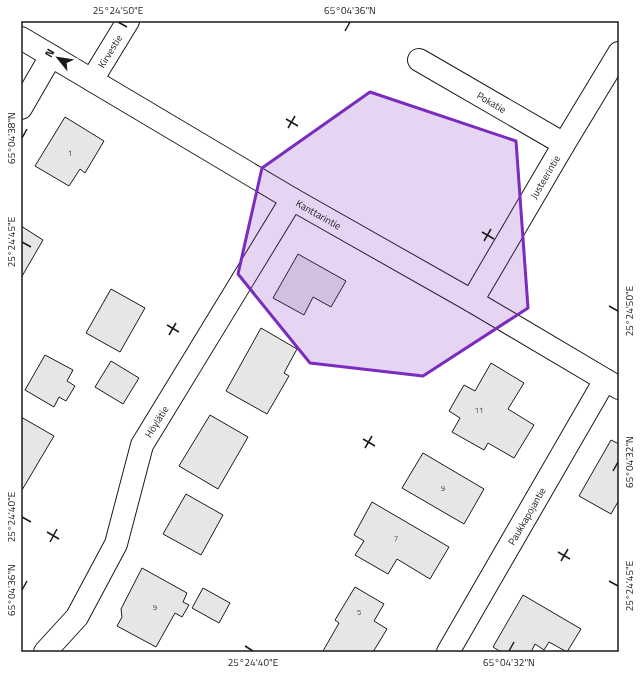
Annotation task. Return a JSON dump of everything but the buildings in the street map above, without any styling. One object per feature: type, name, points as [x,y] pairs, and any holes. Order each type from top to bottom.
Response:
[{"type":"street","name":"Kirvestie","points":[[92,80],[128,21]]},
{"type":"street","name":"Kanttarintie","points":[[21,38],[292,199],[472,301],[612,384]]},
{"type":"street","name":"Justeerintie","points":[[472,301],[619,53]]},
{"type":"street","points":[[21,108],[51,56]]},
{"type":"street","name":"Pokatie","points":[[419,60],[564,144]]},
{"type":"street","name":"Höylätie","points":[[45,652],[77,617],[116,544],[142,446],[292,199]]},
{"type":"street","name":"Paukkapojantie","points":[[448,652],[612,384]]},
{"type":"highlighted area","points":[[370,92],[516,141],[528,308],[423,376],[310,363],[238,274],[262,168]]}]
